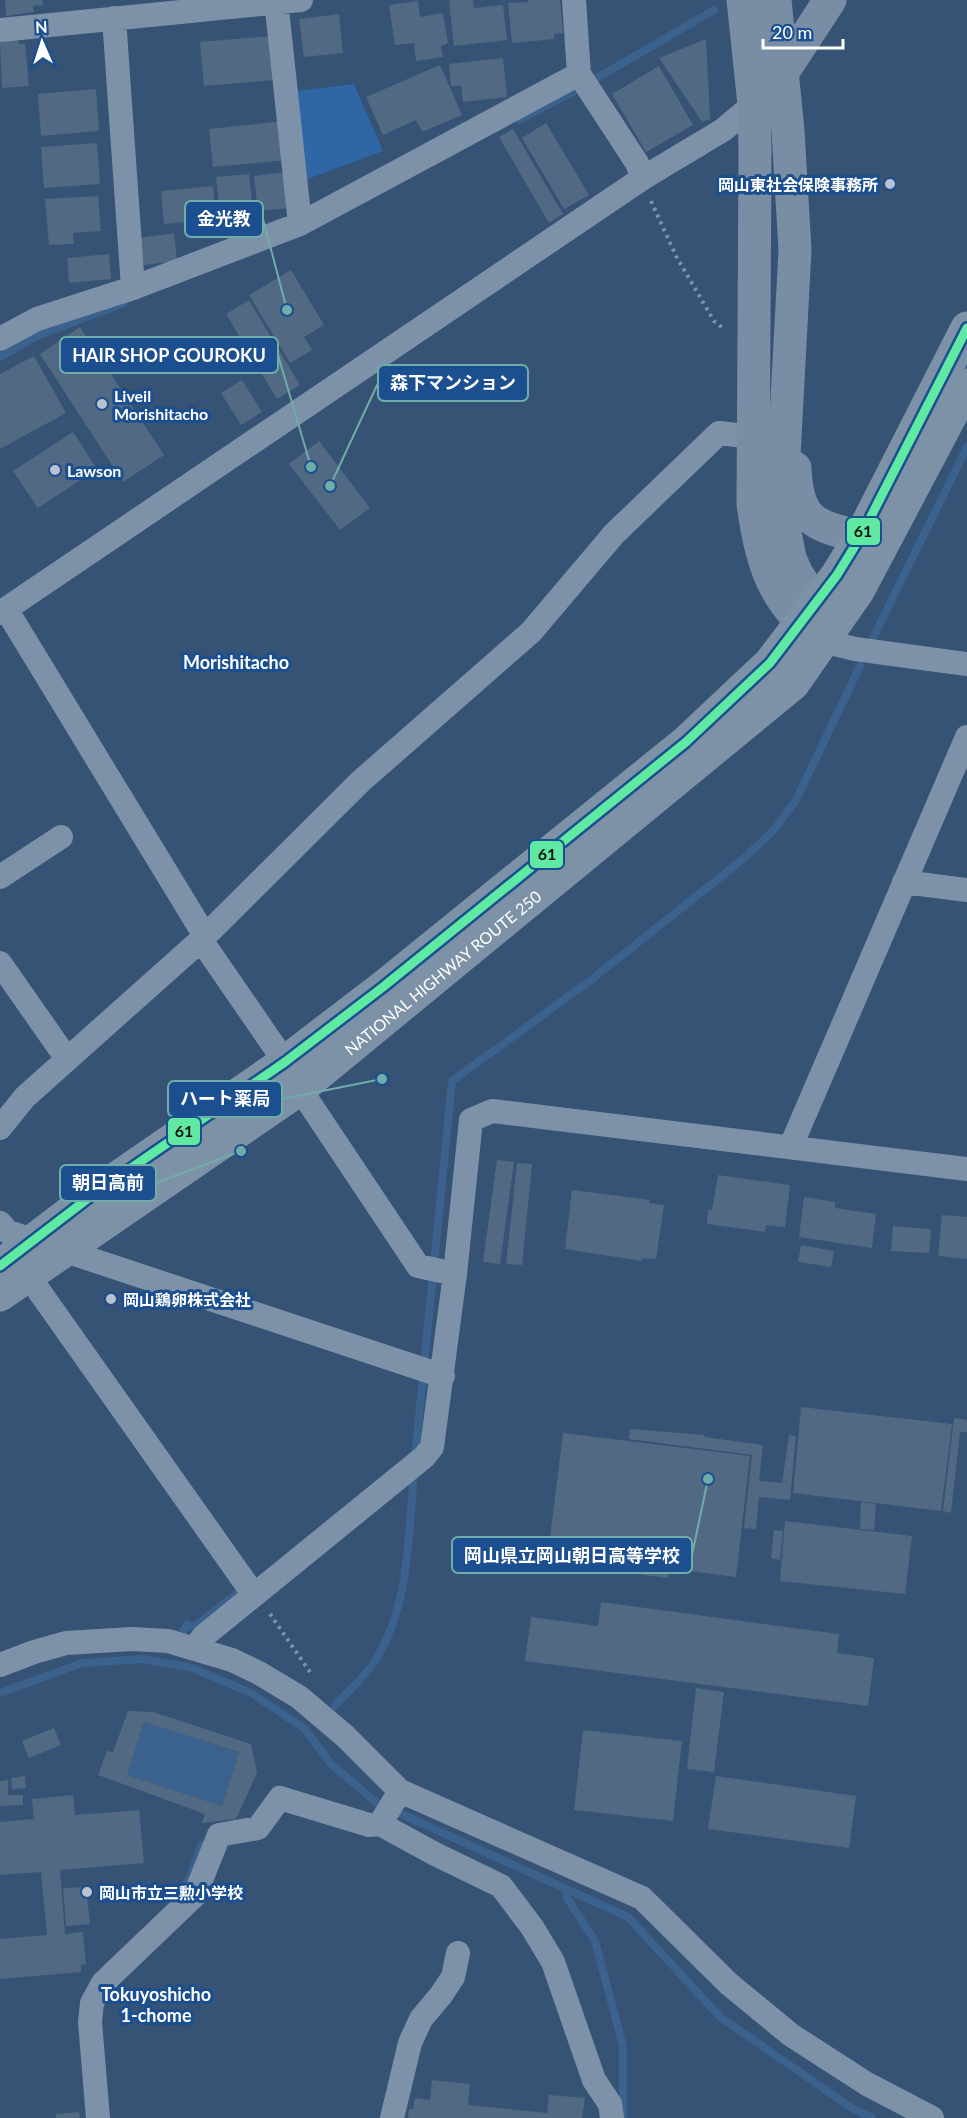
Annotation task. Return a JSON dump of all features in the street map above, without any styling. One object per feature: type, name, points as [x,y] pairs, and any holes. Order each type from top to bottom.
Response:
[{"type":"highway","name":"NATIONAL HIGHWAY ROUTE 250","points":[[814,622],[837,575],[861,536],[967,328]]},
{"type":"highway","name":"NATIONAL HIGHWAY ROUTE 250","points":[[12,1246],[65,1250],[293,1075],[383,987],[686,742],[814,622],[858,591],[967,385]]},
{"type":"highway","name":"NATIONAL HIGHWAY ROUTE 250","points":[[0,1295],[12,1246],[95,1192],[293,1075]]},
{"type":"street","points":[[0,30],[301,0]]},
{"type":"street","points":[[574,0],[579,74],[637,163],[643,178]]},
{"type":"street","points":[[743,0],[754,105],[753,504],[758,538],[772,584],[814,622],[855,649],[967,664]]},
{"type":"street","points":[[775,0],[788,131],[795,250],[782,512],[784,535],[814,622]]},
{"type":"street","points":[[440,1271],[418,1266],[203,938],[3,611],[643,178],[723,130],[754,105],[782,76],[830,0]]},
{"type":"street","points":[[276,1],[300,224]]},
{"type":"street","points":[[114,18],[133,288]]},
{"type":"street","points":[[0,339],[37,319],[133,288],[300,224],[579,74]]},
{"type":"street","points":[[787,404],[794,426],[796,491],[803,510],[818,523],[833,531],[861,536]]},
{"type":"street","points":[[0,1128],[25,1097],[203,938],[361,781],[531,632],[614,534],[719,433],[753,437]]},
{"type":"street","points":[[791,1146],[967,737]]},
{"type":"street","points":[[0,877],[61,837]]},
{"type":"street","points":[[904,882],[967,890]]},
{"type":"street","points":[[0,963],[67,1059]]},
{"type":"street","points":[[194,1648],[205,1635],[415,1464],[432,1447],[430,1372],[440,1271],[471,1120],[492,1111],[967,1168]]},
{"type":"street","points":[[12,1246],[254,1595]]},
{"type":"street","points":[[65,1250],[430,1372]]},
{"type":"street","points":[[0,1665],[66,1643],[132,1639],[168,1641],[232,1660],[299,1697],[345,1736],[398,1794],[642,1898],[729,1984],[791,2035],[867,2084],[932,2118]]},
{"type":"street","points":[[381,1822],[398,1794]]},
{"type":"street","points":[[98,2118],[90,2022],[92,2003],[103,1983],[195,1895],[219,1835],[258,1828],[280,1798],[369,1825],[381,1822],[435,1854],[501,1886],[532,1927],[553,1962],[594,2080],[610,2104],[612,2118]]},
{"type":"street","points":[[392,2118],[410,2043],[421,2019],[453,1977],[458,1953]]},
{"type":"path","points":[[643,178],[676,256],[714,321],[726,331]]},
{"type":"path","points":[[254,1595],[317,1682]]},
{"type":"shaded area","points":[[354,84],[383,151],[305,180],[296,91]]},
{"type":"shaded area","points":[[144,1722],[239,1752],[222,1806],[127,1775]]},
{"type":"building","points":[[5,0],[42,0],[43,5],[33,6],[34,12],[6,16]]},
{"type":"building","points":[[449,0],[473,0],[474,8],[503,5],[507,40],[454,46]]},
{"type":"building","points":[[528,0],[560,0],[563,33],[554,34],[554,39],[512,43],[508,3],[528,2]]},
{"type":"building","points":[[418,1],[420,17],[443,13],[448,43],[441,46],[443,57],[416,61],[414,43],[395,45],[389,5]]},
{"type":"building","points":[[339,14],[343,53],[304,57],[299,19]]},
{"type":"building","points":[[271,36],[275,80],[204,86],[200,42]]},
{"type":"building","points":[[18,39],[19,44],[25,44],[29,86],[2,88],[0,41]]},
{"type":"building","points":[[706,39],[710,119],[702,122],[659,58]]},
{"type":"building","points":[[503,58],[507,97],[463,102],[461,86],[451,86],[449,64]]},
{"type":"building","points":[[440,65],[462,115],[422,132],[416,120],[383,135],[366,97]]},
{"type":"building","points":[[659,66],[693,125],[646,152],[612,94]]},
{"type":"building","points":[[96,89],[99,131],[41,136],[38,94]]},
{"type":"building","points":[[283,121],[287,160],[213,167],[209,129]]},
{"type":"building","points":[[546,123],[589,195],[564,209],[522,138]]},
{"type":"building","points":[[513,129],[563,214],[549,223],[499,137]]},
{"type":"building","points":[[97,143],[100,184],[44,188],[41,147]]},
{"type":"building","points":[[287,172],[291,208],[258,211],[254,176]]},
{"type":"building","points":[[249,174],[252,203],[248,204],[250,221],[221,224],[216,177]]},
{"type":"building","points":[[213,186],[216,219],[164,224],[161,191]]},
{"type":"building","points":[[98,196],[101,231],[73,233],[74,244],[49,245],[45,199]]},
{"type":"building","points":[[174,233],[177,261],[143,265],[139,238]]},
{"type":"building","points":[[109,254],[111,279],[69,283],[67,258]]},
{"type":"building","points":[[291,270],[324,325],[304,337],[312,350],[290,363],[249,295]]},
{"type":"building","points":[[249,300],[300,385],[277,399],[226,314]]},
{"type":"building","name":"Liveil Morishitacho","points":[[80,327],[164,455],[123,482],[40,354]]},
{"type":"building","points":[[34,356],[66,413],[0,449],[0,374]]},
{"type":"building","points":[[242,380],[262,412],[241,425],[221,393]]},
{"type":"building","name":"Lawson","points":[[73,432],[97,469],[38,508],[13,471]]},
{"type":"building","points":[[319,441],[370,508],[340,530],[289,464]]},
{"type":"building","points":[[497,1160],[514,1162],[500,1264],[483,1262]]},
{"type":"building","points":[[517,1163],[532,1164],[522,1265],[506,1264]]},
{"type":"building","points":[[718,1175],[790,1185],[785,1227],[766,1225],[765,1232],[707,1224],[708,1210],[712,1210]]},
{"type":"building","points":[[572,1190],[650,1200],[649,1203],[664,1205],[656,1259],[642,1258],[642,1261],[565,1249]]},
{"type":"building","points":[[804,1197],[835,1202],[835,1208],[876,1214],[872,1248],[799,1237]]},
{"type":"building","points":[[942,1215],[967,1217],[967,1259],[938,1256]]},
{"type":"building","points":[[893,1226],[931,1229],[929,1253],[891,1251]]},
{"type":"building","points":[[801,1245],[834,1251],[831,1267],[798,1262]]},
{"type":"building","points":[[801,1407],[952,1424],[941,1511],[793,1493]]},
{"type":"building","points":[[954,1418],[967,1420],[967,1432],[960,1432],[951,1513],[943,1511]]},
{"type":"building","points":[[630,1429],[704,1435],[704,1437],[763,1445],[759,1481],[782,1483],[789,1435],[796,1436],[790,1500],[759,1497],[756,1529],[744,1528],[752,1455],[629,1439]]},
{"type":"building","points":[[563,1433],[750,1456],[736,1577],[548,1553]]},
{"type":"building","points":[[861,1502],[876,1504],[874,1530],[860,1529]]},
{"type":"building","points":[[785,1521],[912,1536],[905,1594],[780,1581]]},
{"type":"building","points":[[774,1530],[783,1531],[780,1560],[771,1558]]},
{"type":"building","points":[[592,1561],[669,1571],[668,1578],[591,1568]]},
{"type":"building","points":[[601,1602],[839,1634],[837,1653],[874,1658],[868,1706],[525,1661],[531,1617],[598,1626]]},
{"type":"building","points":[[696,1688],[724,1692],[714,1772],[687,1769]]},
{"type":"building","points":[[128,1711],[153,1712],[251,1744],[257,1773],[236,1819],[202,1823],[205,1814],[98,1775],[107,1751],[113,1752]],"holes":[[[144,1722],[239,1752],[222,1806],[127,1775]]]},
{"type":"building","points":[[54,1728],[61,1745],[29,1758],[22,1741]]},
{"type":"building","points":[[583,1730],[682,1741],[673,1821],[574,1810]]},
{"type":"building","points":[[25,1776],[26,1788],[12,1789],[11,1778]]},
{"type":"building","points":[[716,1776],[856,1796],[849,1848],[708,1829]]},
{"type":"building","points":[[8,1780],[8,1795],[23,1795],[23,1805],[0,1806],[0,1781]]},
{"type":"building","points":[[73,1795],[75,1815],[139,1810],[144,1863],[60,1870],[65,1934],[83,1932],[86,1964],[81,1965],[81,1972],[0,1979],[0,1939],[47,1935],[41,1872],[0,1875],[0,1822],[34,1819],[32,1799]]},
{"type":"building","points":[[86,1887],[90,1924],[66,1926],[63,1888]]},
{"type":"building","points":[[432,2080],[470,2084],[468,2105],[547,2113],[549,2095],[585,2098],[582,2118],[408,2118],[409,2109],[413,2109],[415,2098],[430,2100]]},
{"type":"building","points":[[79,2112],[80,2118],[56,2118],[56,2114]]},
{"type":"waterway","points":[[597,78],[714,10]]},
{"type":"waterway","points":[[519,120],[577,90]]},
{"type":"waterway","points":[[0,357],[37,336],[124,303]]},
{"type":"waterway","points":[[872,640],[967,447]]},
{"type":"waterway","points":[[415,1457],[452,1081],[591,980],[743,859],[774,830],[796,800],[860,666]]},
{"type":"waterway","points":[[335,1706],[371,1667],[395,1617],[405,1570],[414,1473]]},
{"type":"waterway","points":[[183,1632],[187,1624],[193,1628],[241,1590]]},
{"type":"waterway","points":[[0,1693],[82,1663],[143,1659],[192,1668],[251,1693],[305,1729],[331,1764],[377,1803],[628,1917],[720,2017],[852,2108],[872,2118]]},
{"type":"waterway","points":[[177,1898],[191,1875],[201,1845]]},
{"type":"waterway","points":[[568,1890],[567,1898],[595,1941],[623,2046],[623,2118]]},
{"type":"transit line","name":"61","points":[[0,1266],[95,1193],[285,1062],[383,987],[686,742],[770,663],[837,575],[861,536],[967,328]]},
{"type":"place","name":"岡山東社会保険事務所","points":[[890,184]]},
{"type":"place","name":"金光教","points":[[287,310]]},
{"type":"place","name":"Liveil Morishitacho","points":[[102,404]]},
{"type":"place","name":"HAIR SHOP GOUROKU","points":[[311,467]]},
{"type":"place","name":"Lawson","points":[[55,470]]},
{"type":"place","name":"森下マンション","points":[[330,486]]},
{"type":"place","name":"ハート薬局","points":[[382,1079]]},
{"type":"place","name":"朝日高前","points":[[241,1151]]},
{"type":"place","name":"岡山鶏卵株式会社","points":[[111,1299]]},
{"type":"place","name":"岡山県立岡山朝日高等学校","points":[[708,1479]]},
{"type":"place","name":"岡山市立三勲小学校","points":[[87,1892]]},
{"type":"district","name":"Morishitacho","points":[[236,662]]},
{"type":"district","name":"Tokuyoshicho 1-chome","points":[[156,2004]]}]
